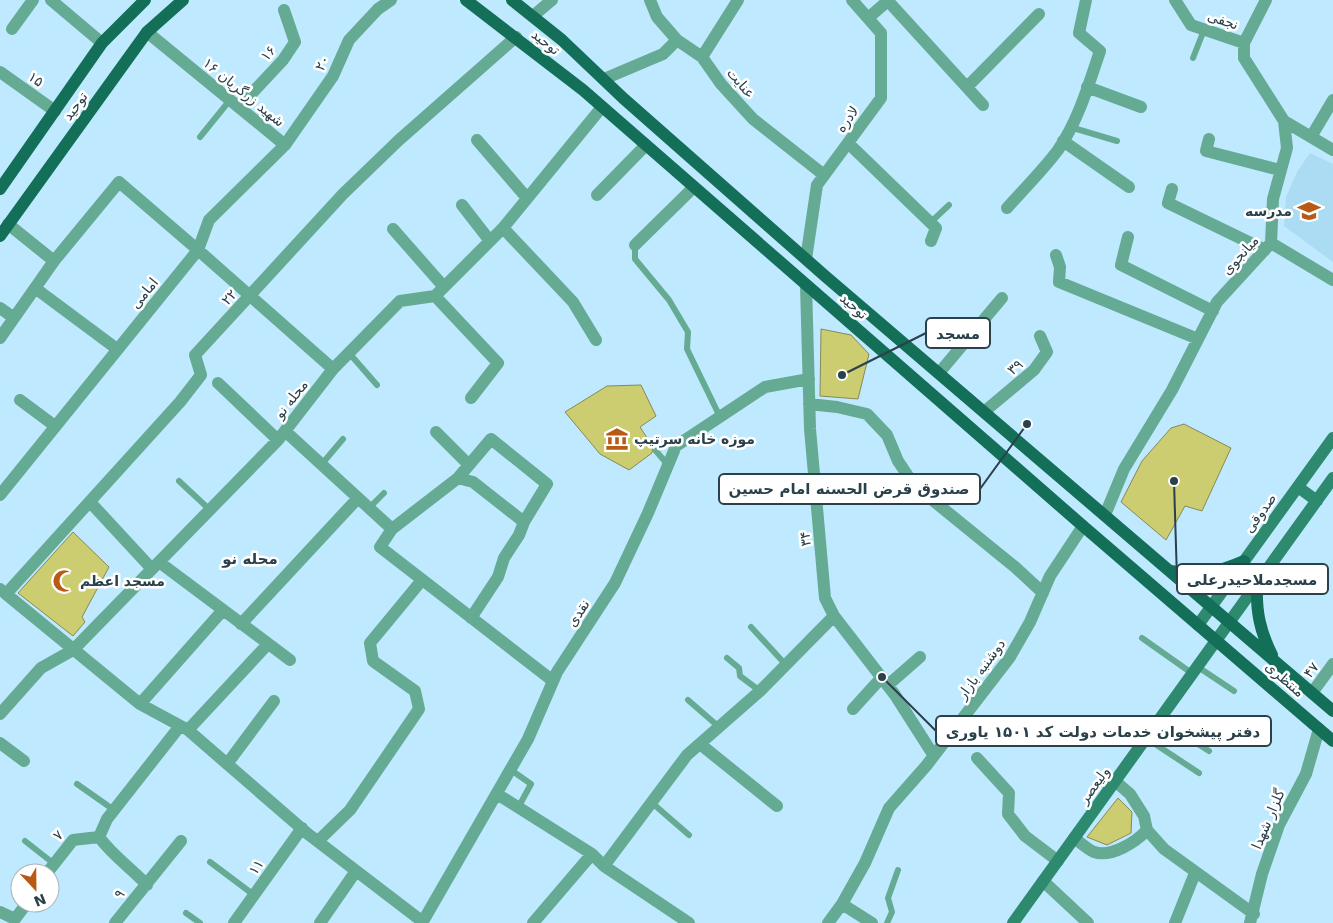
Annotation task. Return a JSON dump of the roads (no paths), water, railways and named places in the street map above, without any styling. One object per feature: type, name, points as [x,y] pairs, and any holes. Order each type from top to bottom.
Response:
[{"type":"main road","name":"توحید","points":[[0,189],[102,43],[145,0]]},
{"type":"main road","name":"توحید","points":[[0,236],[147,32],[183,0]]},
{"type":"main road","name":"توحید","points":[[466,0],[516,37],[602,107],[1217,641]]},
{"type":"main road","name":"توحید","points":[[512,0],[533,16],[740,202],[1230,622]]},
{"type":"main road","points":[[727,216],[740,202]]},
{"type":"main road","name":"صدوقی","points":[[1198,625],[1333,438]]},
{"type":"main road","points":[[1230,622],[1333,478]]},
{"type":"main road","points":[[1298,486],[1317,502]]},
{"type":"main road","points":[[1169,570],[1186,574],[1203,574],[1224,570],[1244,561]]},
{"type":"main road","points":[[1257,586],[1256,612],[1261,632],[1276,662]]},
{"type":"main road","name":"ولیعصر","points":[[1012,923],[1230,622]]},
{"type":"main road","name":"منتظری","points":[[1230,622],[1333,711]]},
{"type":"main road","name":"منتظری","points":[[1217,641],[1333,741]]},
{"type":"street","points":[[12,28],[33,0]]},
{"type":"street","points":[[51,0],[102,43]]},
{"type":"street","name":"۲۰","points":[[285,145],[333,76],[349,40],[378,9],[391,0]]},
{"type":"street","points":[[533,16],[552,0]]},
{"type":"street","name":"عنایت","points":[[650,0],[657,17],[677,40],[702,57],[720,84],[753,119],[824,175]]},
{"type":"street","points":[[702,57],[738,0]]},
{"type":"street","name":"لادره","points":[[806,259],[817,184],[880,98],[881,33],[852,0]]},
{"type":"street","points":[[1007,208],[1058,149],[1087,88],[1100,51],[1078,33],[1086,0]]},
{"type":"street","name":"نجفی","points":[[1176,0],[1191,26],[1244,43]]},
{"type":"street","points":[[1244,43],[1266,0]]},
{"type":"street","points":[[868,18],[888,1],[983,105]]},
{"type":"street","name":"۱۶","points":[[235,104],[283,60],[295,42],[284,10]]},
{"type":"street","points":[[967,87],[1039,14]]},
{"type":"street","name":"۱۶ شهید زرگریان","points":[[147,32],[285,145],[209,220],[198,250]]},
{"type":"street","name":"۲۲","points":[[3,591],[90,502],[180,402],[200,375],[195,355],[251,297],[344,194],[399,140],[516,37]]},
{"type":"street","points":[[604,79],[663,54],[677,40]]},
{"type":"street","name":"میانجوی","points":[[1105,515],[1124,469],[1168,398],[1217,302],[1268,246],[1272,199],[1287,148],[1284,121],[1244,58],[1244,43]]},
{"type":"street","name":"۱۵","points":[[0,72],[55,111]]},
{"type":"street","points":[[1087,88],[1141,107]]},
{"type":"street","points":[[1311,137],[1333,100]]},
{"type":"street","points":[[439,292],[503,228],[602,107]]},
{"type":"street","points":[[1284,121],[1333,150]]},
{"type":"street","points":[[1209,139],[1206,151],[1280,170]]},
{"type":"street","points":[[477,140],[527,198]]},
{"type":"street","points":[[1063,141],[1129,187]]},
{"type":"street","points":[[848,142],[936,228],[930,242]]},
{"type":"street","points":[[597,195],[646,145]]},
{"type":"street","points":[[0,338],[54,261],[119,182],[333,369]]},
{"type":"street","points":[[635,245],[694,187]]},
{"type":"street","points":[[1172,190],[1168,203],[1268,246],[1333,280]]},
{"type":"street","points":[[462,205],[490,241]]},
{"type":"street","points":[[8,224],[54,261]]},
{"type":"street","points":[[503,228],[573,302],[596,340]]},
{"type":"street","points":[[393,229],[439,292],[498,363],[471,398]]},
{"type":"street","points":[[1128,237],[1121,265],[1213,311]]},
{"type":"street","name":"امامی","points":[[0,495],[198,250]]},
{"type":"street","points":[[1056,255],[1060,267],[1059,282],[1198,339]]},
{"type":"street","name":"۳۴","points":[[806,285],[809,404],[825,598],[834,616],[885,681],[934,756]]},
{"type":"street","points":[[35,288],[117,350]]},
{"type":"street","name":"محله نو","points":[[0,714],[41,668],[74,650],[210,510],[281,436],[333,369],[400,301],[439,292]]},
{"type":"street","points":[[939,373],[1002,298]]},
{"type":"street","points":[[0,308],[14,318]]},
{"type":"street","name":"۳۹","points":[[984,411],[1034,370],[1047,352],[1040,336]]},
{"type":"street","name":"نقدی","points":[[423,923],[528,739],[553,682],[615,583],[648,513],[676,446],[765,387],[809,379]]},
{"type":"street","points":[[218,383],[281,436],[321,465],[392,529]]},
{"type":"street","points":[[20,400],[55,426]]},
{"type":"street","points":[[809,404],[837,406],[866,414],[887,435],[898,461],[914,485],[1043,593]]},
{"type":"street","points":[[436,432],[469,465]]},
{"type":"street","points":[[472,618],[498,577],[504,558],[520,535],[524,522],[547,484],[491,439],[458,478],[392,529],[380,547],[553,682]]},
{"type":"street","points":[[458,478],[473,482],[524,522]]},
{"type":"street","points":[[241,624],[358,498]]},
{"type":"street","points":[[90,502],[155,566],[222,610],[290,660]]},
{"type":"street","name":"دوشنبه بازار","points":[[828,923],[842,904],[869,855],[889,808],[934,756],[1010,657],[1030,622],[1050,576],[1083,526]]},
{"type":"street","points":[[318,841],[350,810],[419,709],[416,691],[373,661],[370,643],[422,580]]},
{"type":"street","points":[[3,591],[140,704],[184,728],[302,828],[423,923]]},
{"type":"street","points":[[140,704],[222,610]]},
{"type":"street","points":[[604,866],[687,755],[760,691],[834,616]]},
{"type":"street","points":[[147,885],[128,865],[110,851],[99,837],[107,819],[184,728],[268,644]]},
{"type":"street","points":[[853,709],[885,681],[920,657]]},
{"type":"street","name":"۴۷","points":[[1312,693],[1333,664]]},
{"type":"street","points":[[227,764],[274,702]]},
{"type":"street","name":"گلزار شهدا","points":[[1252,919],[1262,874],[1279,825],[1306,774],[1319,729]]},
{"type":"street","points":[[0,743],[24,761]]},
{"type":"street","points":[[700,744],[777,806]]},
{"type":"street","points":[[977,758],[1009,794],[1008,814],[1025,836],[1058,861]]},
{"type":"street","points":[[1115,781],[1130,794],[1144,816],[1147,830],[1164,849],[1252,919]]},
{"type":"street","points":[[497,794],[592,854],[604,866],[682,921]]},
{"type":"street","name":"۱۱","points":[[234,923],[302,828]]},
{"type":"street","points":[[1074,838],[1095,852],[1111,851],[1118,850],[1139,839],[1147,830]]},
{"type":"street","name":"۷","points":[[54,863],[73,840],[99,837]]},
{"type":"street","name":"۹","points":[[115,923],[181,841]]},
{"type":"street","points":[[533,923],[592,854]]},
{"type":"street","points":[[320,923],[356,871]]},
{"type":"street","points":[[1175,923],[1195,873]]},
{"type":"street","points":[[1043,881],[1088,923]]},
{"type":"street","points":[[842,904],[872,923]]},
{"type":"street","points":[[0,912],[15,919],[20,913]]},
{"type":"lane","points":[[1193,58],[1204,30]]},
{"type":"lane","points":[[200,137],[235,104]]},
{"type":"lane","points":[[1070,127],[1116,141]]},
{"type":"lane","points":[[931,222],[949,205]]},
{"type":"lane","points":[[635,245],[635,259],[669,300],[688,332],[687,349],[720,417]]},
{"type":"lane","points":[[349,353],[377,385]]},
{"type":"lane","points":[[321,465],[343,439]]},
{"type":"lane","points":[[656,450],[668,464]]},
{"type":"lane","points":[[179,481],[210,510]]},
{"type":"lane","points":[[369,508],[384,493]]},
{"type":"lane","points":[[751,627],[786,665]]},
{"type":"lane","points":[[1142,638],[1234,691]]},
{"type":"lane","points":[[727,658],[739,668],[740,676],[760,691]]},
{"type":"lane","points":[[688,700],[719,727]]},
{"type":"lane","points":[[1160,720],[1209,751]]},
{"type":"lane","points":[[1146,738],[1199,774]]},
{"type":"lane","points":[[511,770],[531,784],[518,808]]},
{"type":"lane","points":[[77,784],[114,810]]},
{"type":"lane","points":[[651,802],[689,836]]},
{"type":"lane","points":[[25,841],[45,863]]},
{"type":"lane","points":[[210,862],[254,895]]},
{"type":"lane","points":[[887,923],[892,912],[888,898],[898,870]]},
{"type":"lane","points":[[186,913],[200,923]]},
{"type":"place","name":"مدرسه","points":[[1309,211]]},
{"type":"place","name":"مسجد","points":[[842,375]]},
{"type":"place","name":"صندوق قرض الحسنه امام حسین","points":[[1027,424]]},
{"type":"place","name":"موزه خانه سرتیپ","points":[[617,439]]},
{"type":"place","name":"مسجدملاحیدرعلی","points":[[1174,481]]},
{"type":"place","name":"مسجد اعظم","points":[[64,581]]},
{"type":"place","name":"دفتر پیشخوان خدمات دولت کد ۱۵۰۱ یاوری","points":[[882,677]]},
{"type":"district","name":"محله نو","points":[[250,559]]}]
